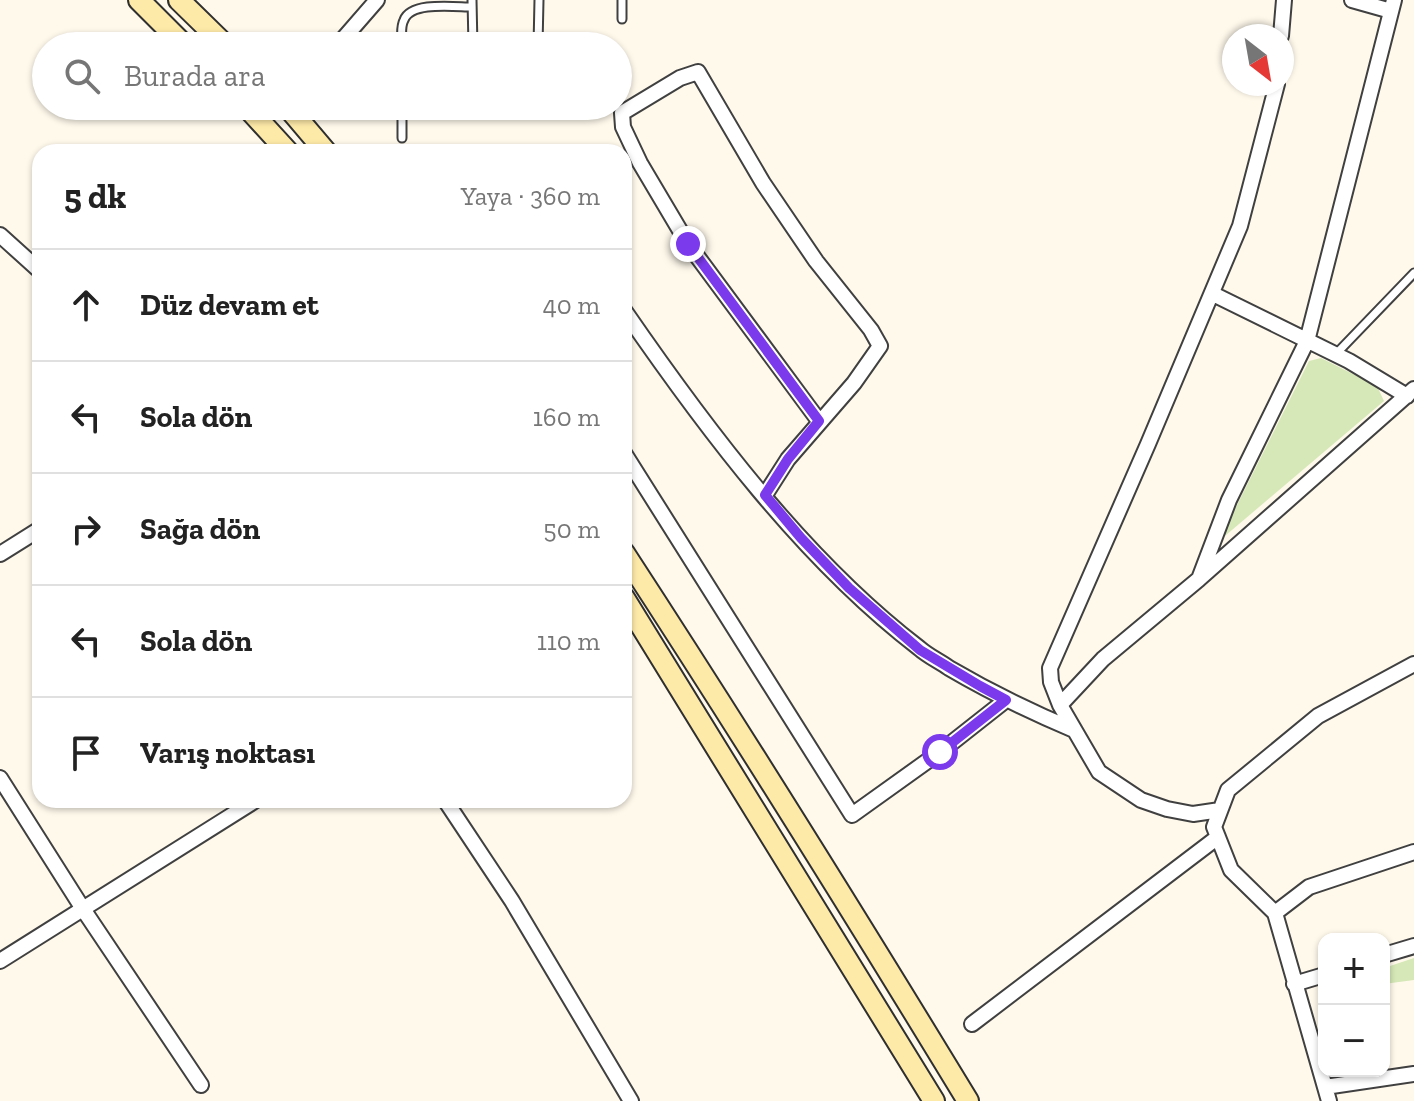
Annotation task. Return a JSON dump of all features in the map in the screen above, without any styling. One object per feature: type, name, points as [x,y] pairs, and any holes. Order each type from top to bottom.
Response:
[{"type":"street","points":[[139,0],[171,32]]},
{"type":"street","points":[[179,0],[212,32]]},
{"type":"street","points":[[349,32],[377,0]]},
{"type":"street","points":[[1282,24],[1284,0]]},
{"type":"street","points":[[1199,579],[1229,500],[1307,341],[1392,6],[1352,0]]},
{"type":"street","points":[[632,107],[680,78],[698,72],[763,183],[816,261],[871,330],[880,346],[854,383],[788,459],[765,495]]},
{"type":"street","points":[[1220,810],[1193,814],[1167,809],[1141,800],[1099,772],[1060,705],[1051,682],[1050,668],[1240,226],[1274,96]]},
{"type":"street","points":[[259,120],[281,144]]},
{"type":"street","points":[[299,120],[319,144]]},
{"type":"street","points":[[622,120],[631,144]]},
{"type":"street","points":[[632,146],[688,244],[819,421]]},
{"type":"street","points":[[0,235],[32,264]]},
{"type":"street","points":[[1060,705],[1103,659],[1199,579],[1410,392],[1213,294]]},
{"type":"street","points":[[632,321],[738,464],[801,538],[849,588],[920,650],[1006,700],[1075,731]]},
{"type":"street","points":[[632,466],[852,815],[1006,700]]},
{"type":"street","points":[[0,554],[32,534]]},
{"type":"street","points":[[632,565],[700,669],[968,1101]]},
{"type":"street","points":[[632,610],[934,1101]]},
{"type":"street","points":[[1414,664],[1318,716],[1228,790],[1214,827],[1231,870],[1275,913],[1327,1094],[1414,1074]]},
{"type":"street","points":[[0,778],[201,1085]]},
{"type":"street","points":[[0,961],[243,808]]},
{"type":"street","points":[[450,808],[512,901],[631,1101]]},
{"type":"street","points":[[972,1024],[1218,837]]},
{"type":"street","points":[[1275,913],[1309,887],[1414,852]]},
{"type":"street","points":[[1390,953],[1414,946]]},
{"type":"street","points":[[1294,984],[1318,977]]},
{"type":"lane","points":[[538,32],[539,0]]},
{"type":"lane","points":[[622,0],[622,19]]},
{"type":"lane","points":[[403,32],[405,16],[415,9],[472,3],[473,32]]},
{"type":"lane","points":[[402,120],[402,138]]},
{"type":"lane","points":[[1335,355],[1414,273]]},
{"type":"green space","points":[[1321,358],[1377,386],[1384,401],[1219,541],[1309,361]]},
{"type":"green space","points":[[1414,958],[1414,980],[1390,983],[1390,966]]},
{"type":"route","points":[[688,244],[819,421],[788,459],[765,495],[849,588],[920,650],[1006,700],[940,752]]}]
